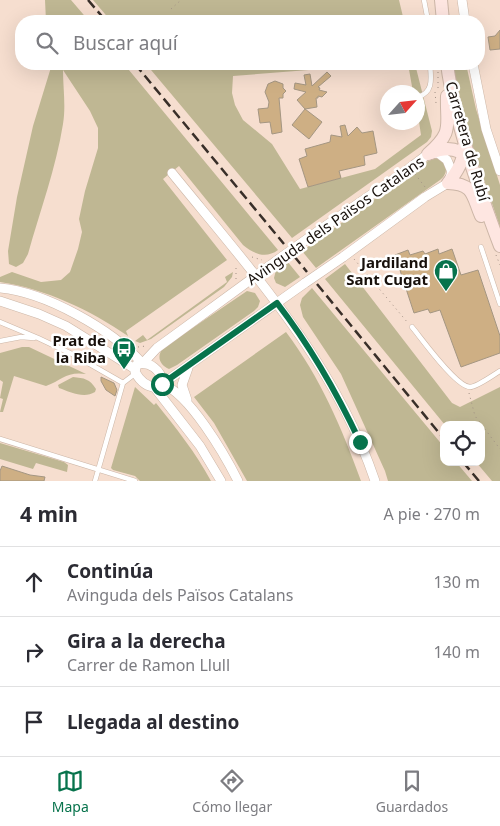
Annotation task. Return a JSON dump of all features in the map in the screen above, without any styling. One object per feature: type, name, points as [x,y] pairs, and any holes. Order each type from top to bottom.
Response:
[{"type":"main road","points":[[441,0],[442,15]]},
{"type":"main road","name":"Carretera de Rubí","points":[[448,70],[468,157],[500,245]]},
{"type":"main road","points":[[428,154],[445,136],[449,126],[447,98],[450,84]]},
{"type":"main road","points":[[428,154],[445,149],[455,149],[468,157],[448,184]]},
{"type":"main road","points":[[448,184],[460,184],[467,186],[471,190],[484,220],[500,245]]},
{"type":"street","points":[[462,0],[464,15]]},
{"type":"street","name":"Carretera de Rubí","points":[[474,70],[486,129],[500,171]]},
{"type":"street","name":"Avinguda dels Països Catalans","points":[[139,367],[157,348],[255,276],[411,168],[428,154],[438,153],[451,166],[452,172],[448,184]]},
{"type":"street","points":[[172,173],[302,336],[336,393],[360,442],[375,481]]},
{"type":"street","points":[[160,385],[346,255],[429,194],[448,184]]},
{"type":"street","points":[[0,288],[11,289],[44,299],[73,312],[116,339],[133,353],[144,384],[171,387],[195,413]]},
{"type":"street","points":[[0,301],[66,326],[139,367],[149,364],[156,369],[162,377],[160,385],[221,481]]},
{"type":"street","points":[[190,365],[183,379],[183,390],[186,400],[222,452],[238,481]]},
{"type":"lane","points":[[424,0],[427,15]]},
{"type":"lane","points":[[425,94],[430,87],[430,70]]},
{"type":"lane","points":[[482,247],[500,304]]},
{"type":"lane","points":[[0,322],[74,355],[123,383]]},
{"type":"lane","points":[[412,327],[455,381],[468,388],[500,371]]},
{"type":"lane","points":[[0,341],[21,337],[38,338]]},
{"type":"lane","points":[[95,481],[123,383],[139,367]]},
{"type":"lane","points":[[0,439],[135,481]]},
{"type":"path","points":[[170,10],[181,0]]},
{"type":"path","points":[[435,89],[437,104]]},
{"type":"path","points":[[411,168],[429,194]]},
{"type":"path","points":[[248,255],[255,259],[266,260]]},
{"type":"path","points":[[346,255],[412,327]]},
{"type":"path","points":[[235,262],[237,270],[235,281]]},
{"type":"path","points":[[136,346],[151,345]]},
{"type":"path","points":[[468,388],[475,416],[500,450]]},
{"type":"shaded area","points":[[45,0],[71,0],[84,15],[46,15]]},
{"type":"shaded area","points":[[93,0],[399,0],[403,15],[106,15]]},
{"type":"shaded area","points":[[50,70],[63,70],[64,117],[60,140],[28,254],[23,263],[16,267],[9,264],[8,251],[17,197],[33,126]]},
{"type":"shaded area","points":[[63,70],[129,70],[278,250],[265,255],[251,251],[243,245],[179,166],[163,179],[227,260],[126,331],[128,336],[83,309],[51,295],[0,282],[0,277],[12,272],[41,282],[61,280],[70,272],[82,232],[79,219],[85,191],[98,148],[98,128],[90,111]]},
{"type":"shaded area","points":[[151,70],[310,70],[233,76],[232,93],[235,105],[243,120],[272,144],[300,189],[375,169],[421,135],[420,130],[425,130],[425,103],[432,131],[431,137],[427,142],[292,238]]},
{"type":"shaded area","points":[[409,70],[417,70],[420,85],[412,85]]},
{"type":"shaded area","points":[[454,70],[467,70],[476,109],[500,185],[500,227],[462,115]]},
{"type":"shaded area","points":[[436,158],[445,163],[446,173],[442,178],[316,268],[302,251],[428,161]]},
{"type":"shaded area","points":[[287,261],[300,277],[285,287],[276,283],[274,278],[276,270]]},
{"type":"shaded area","points":[[345,264],[452,403],[460,407],[500,387],[500,481],[492,481],[479,466],[485,466],[485,421],[442,421],[325,279]]},
{"type":"shaded area","points":[[233,272],[232,277],[224,287],[151,339],[140,343],[135,341],[143,335],[147,340],[227,282],[225,277]]},
{"type":"shaded area","points":[[312,288],[440,442],[440,466],[459,466],[472,481],[388,481],[341,374],[303,317],[300,305],[302,298]]},
{"type":"shaded area","points":[[247,291],[255,293],[260,301],[254,311],[177,365],[169,369],[163,365],[159,358],[163,348]]},
{"type":"shaded area","points":[[286,332],[320,385],[346,442],[361,481],[247,481],[214,423],[194,397]]},
{"type":"shaded area","points":[[29,347],[86,374],[69,375],[46,386],[14,376],[3,412],[0,412],[3,399],[0,398],[3,382],[0,380],[0,353]]},
{"type":"shaded area","points":[[73,377],[89,381],[96,389],[95,392],[82,395],[59,388],[58,385]]},
{"type":"shaded area","points":[[135,387],[154,405],[156,403],[178,431],[211,481],[140,481],[135,476],[111,468]]},
{"type":"shaded area","points":[[0,443],[64,462],[68,465],[67,472],[36,463],[33,469],[0,459]]},
{"type":"building","points":[[500,30],[500,49],[490,50],[488,37],[495,36]]},
{"type":"building","points":[[327,72],[331,76],[318,87],[320,88],[319,90],[327,92],[322,97],[318,96],[316,98],[317,107],[305,109],[297,100],[306,92],[294,89],[295,83],[306,85],[304,75],[310,74],[312,86]]},
{"type":"building","points":[[275,81],[283,84],[283,88],[286,91],[283,94],[283,98],[279,98],[282,132],[272,134],[270,122],[260,123],[258,109],[268,108],[269,102],[265,92],[268,84]]},
{"type":"building","points":[[305,109],[322,122],[309,139],[292,125]]},
{"type":"building","points":[[345,125],[348,136],[357,127],[362,133],[373,131],[377,153],[364,156],[365,165],[339,171],[341,178],[308,187],[299,159],[307,156],[305,149],[330,142],[331,135],[342,137],[340,126]]},
{"type":"building","name":"Jardiland Sant Cugat","points":[[438,249],[439,254],[452,249],[461,275],[478,270],[500,336],[500,353],[461,367],[440,310],[430,313],[428,309],[414,313],[395,255],[408,250],[410,255],[423,251],[425,254]]},
{"type":"building","points":[[101,377],[114,383],[117,390],[115,396],[106,390]]},
{"type":"building","points":[[2,466],[30,475],[45,477],[44,481],[0,481]]},
{"type":"railway","points":[[88,0],[101,15]]},
{"type":"railway","points":[[140,70],[284,244]]},
{"type":"railway","points":[[294,256],[307,272]]},
{"type":"railway","points":[[317,284],[440,434]]},
{"type":"railway","points":[[466,466],[479,481]]},
{"type":"place","name":"Jardiland Sant Cugat","points":[[446,292]]},
{"type":"place","name":"Prat de la Riba","points":[[124,370]]},
{"type":"route","points":[[162,384],[277,303],[297,329],[322,368],[360,442]]}]
